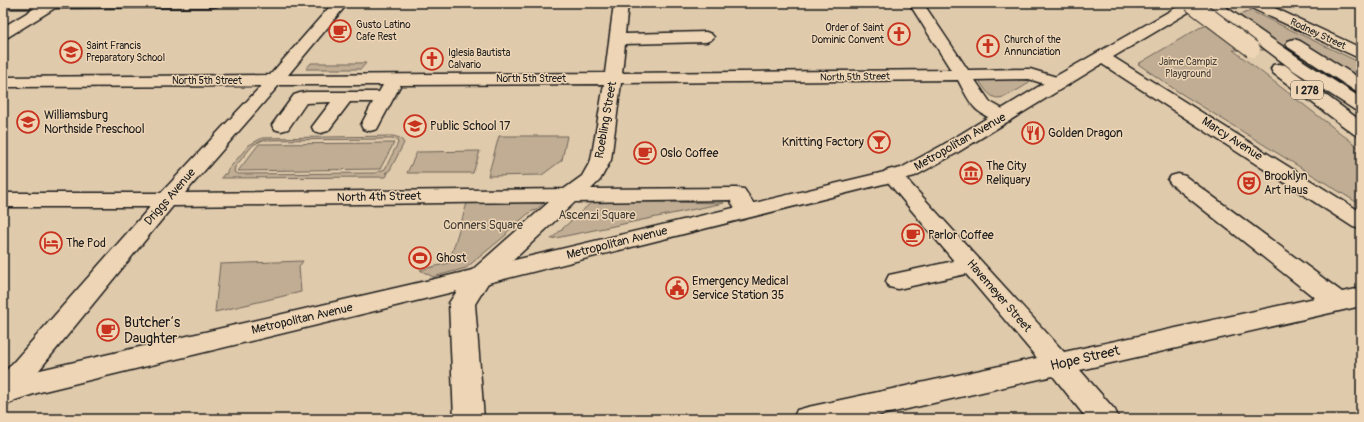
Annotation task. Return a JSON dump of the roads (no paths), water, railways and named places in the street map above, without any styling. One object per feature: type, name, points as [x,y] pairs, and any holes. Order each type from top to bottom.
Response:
[{"type":"main road","points":[[3,4],[212,3]]},
{"type":"main road","name":"Driggs Avenue","points":[[4,392],[167,200],[275,80],[341,3]]},
{"type":"main road","name":"Roebling Street","points":[[469,419],[462,303],[480,276],[570,195],[590,180],[601,160],[613,78],[621,3]]},
{"type":"main road","points":[[916,3],[983,106],[1003,117]]},
{"type":"main road","points":[[1211,3],[1275,49],[1361,106]]},
{"type":"main road","name":"I 278","points":[[1231,3],[1361,87]]},
{"type":"main road","name":"Rodney Street","points":[[1252,3],[1361,54]]},
{"type":"main road","points":[[3,34],[53,4]]},
{"type":"main road","name":"I 278","points":[[1186,4],[1252,49],[1361,130]]},
{"type":"main road","name":"Metropolitan Avenue","points":[[4,392],[48,379],[908,172],[1003,117],[1186,4]]},
{"type":"main road","points":[[617,39],[706,37]]},
{"type":"main road","points":[[1252,49],[1361,120]]},
{"type":"main road","name":"Marcy Avenue","points":[[1102,57],[1361,222]]},
{"type":"main road","name":"North 5th Street","points":[[3,82],[1030,74],[1057,83]]},
{"type":"main road","points":[[370,126],[384,97],[395,79]]},
{"type":"main road","points":[[281,125],[300,99],[311,96],[384,97]]},
{"type":"main road","points":[[321,128],[345,97]]},
{"type":"main road","name":"Havemeyer Street","points":[[892,175],[1059,364],[1104,419]]},
{"type":"main road","points":[[1178,180],[1349,300]]},
{"type":"main road","name":"North 4th Street","points":[[3,200],[167,200],[736,194],[747,210]]},
{"type":"main road","points":[[898,281],[972,266]]},
{"type":"main road","name":"Hope Street","points":[[808,419],[1349,300]]},
{"type":"place","name":"Gusto Latino Cafe Rest","points":[[340,31]]},
{"type":"place","name":"Order of Saint Dominic Convent","points":[[899,34]]},
{"type":"place","name":"Church of the Annunciation","points":[[988,46]]},
{"type":"place","name":"Saint Francis Preparatory School","points":[[71,52]]},
{"type":"place","name":"Iglesia Bautista Calvario","points":[[432,59]]},
{"type":"place","name":"Williamsburg Northside Preschool","points":[[28,122]]},
{"type":"place","name":"Public School 17","points":[[415,126]]},
{"type":"place","name":"Golden Dragon","points":[[1033,133]]},
{"type":"place","name":"Knitting Factory","points":[[879,142]]},
{"type":"place","name":"Oslo Coffee","points":[[645,153]]},
{"type":"place","name":"The City Reliquary","points":[[971,173]]},
{"type":"place","name":"Brooklyn Art Haus","points":[[1249,183]]},
{"type":"place","name":"Parlor Coffee","points":[[913,235]]},
{"type":"place","name":"The Pod","points":[[51,243]]},
{"type":"place","name":"Ghost","points":[[420,258]]},
{"type":"place","name":"Emergency Medical Service Station 35","points":[[677,288]]},
{"type":"place","name":"Butcher‘s Daughter","points":[[108,330]]},
{"type":"park label","name":"Jaime Campiz Playground","points":[[1188,68]]},
{"type":"park label","name":"Ascenzi Square","points":[[597,215]]},
{"type":"park label","name":"Conners Square","points":[[483,225]]}]
